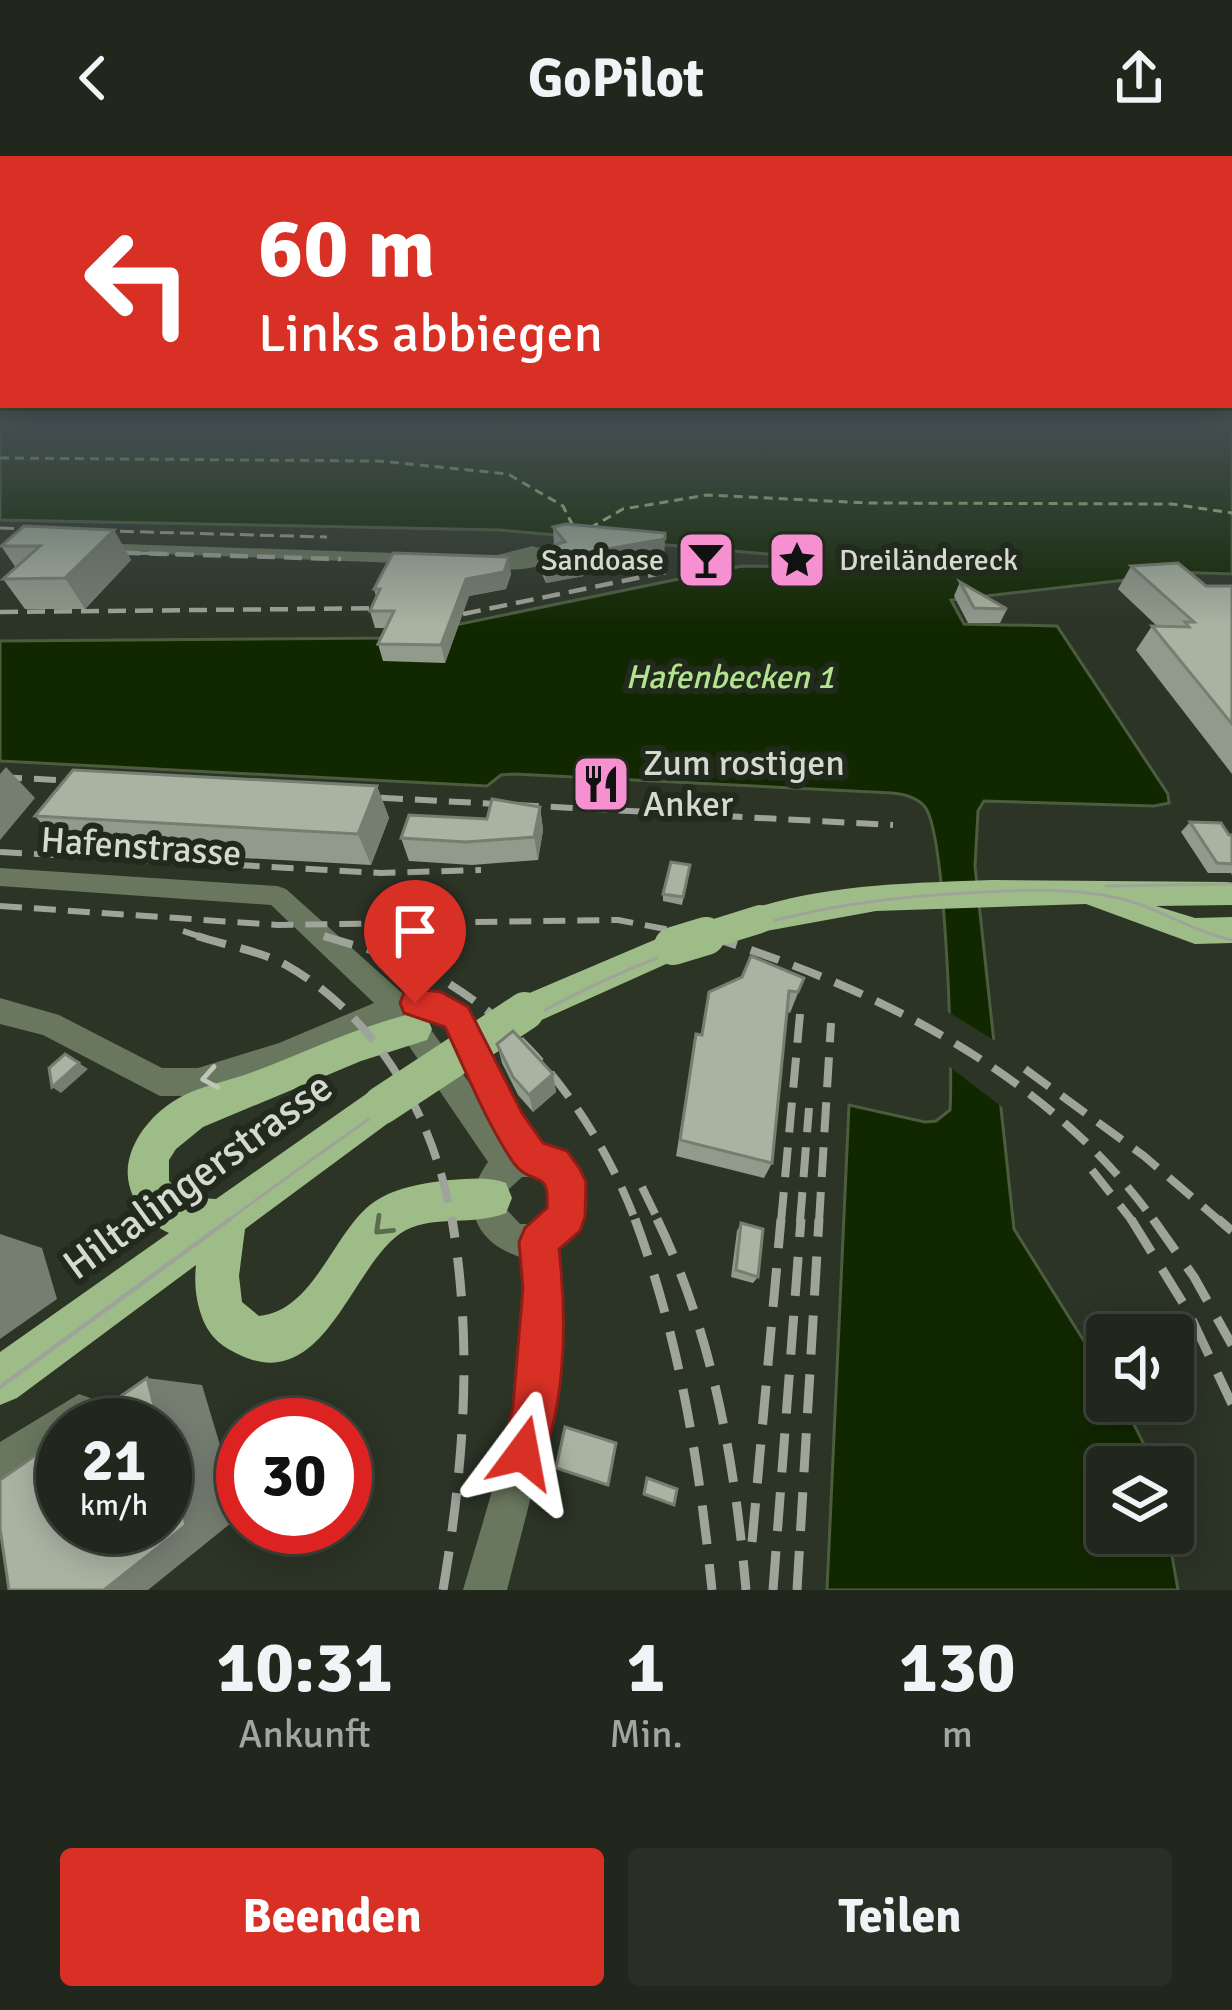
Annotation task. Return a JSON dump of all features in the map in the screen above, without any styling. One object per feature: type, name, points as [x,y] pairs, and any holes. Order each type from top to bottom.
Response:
[{"type":"main road","name":"Hiltalingerstrasse","points":[[1071,890],[1195,931],[1232,931]]},
{"type":"main road","name":"Hiltalingerstrasse","points":[[0,1381],[464,1048],[525,1011],[643,956],[817,907],[929,892],[1227,894]]},
{"type":"main road","points":[[405,1017],[371,1038],[269,1084],[196,1110],[164,1133],[154,1148],[146,1183],[151,1197],[175,1216],[208,1223],[226,1220],[219,1304],[230,1325],[272,1336],[308,1318],[319,1310],[380,1222],[403,1209],[511,1174]]},
{"type":"street","points":[[69,548],[448,560]]},
{"type":"street","points":[[471,561],[495,562]]},
{"type":"street","name":"Hafenstrasse","points":[[0,877],[277,896],[405,1017],[511,1174]]},
{"type":"street","points":[[0,1011],[49,1024],[160,1082],[198,1082],[405,1017]]},
{"type":"street","points":[[554,1164],[570,1193],[566,1217],[539,1242],[513,1241],[495,1224],[511,1174],[554,1164]]},
{"type":"street","points":[[485,1590],[536,1407],[543,1288],[539,1242]]},
{"type":"street","points":[[0,1466],[36,1442]]},
{"type":"water","name":"Hafenbecken 1","points":[[0,493],[1232,493],[1232,574],[1142,571],[1134,579],[951,600],[964,624],[1057,626],[1168,794],[1169,803],[1154,806],[984,801],[978,811],[975,866],[1014,1229],[1086,1344],[1086,1422],[1133,1422],[1145,1446],[1086,1446],[1086,1554],[1172,1554],[1178,1590],[827,1590],[849,1105],[925,1122],[936,1121],[950,1110],[943,904],[932,826],[918,801],[892,793],[514,774],[501,775],[487,786],[0,761],[0,641],[392,638],[742,566],[810,564],[810,557],[799,552],[779,555],[500,530],[0,520]]},
{"type":"pier","points":[[940,1007],[1002,1045],[1011,1114],[942,1061]]},
{"type":"building","points":[[566,524],[665,533],[665,539],[544,560],[539,549],[565,542],[553,527]]},
{"type":"building","points":[[24,526],[114,530],[65,578],[3,579],[40,546],[1,546]]},
{"type":"building","points":[[393,553],[509,557],[504,572],[466,579],[441,645],[378,644],[394,611],[370,611],[380,589],[374,589]]},
{"type":"building","points":[[1178,563],[1206,586],[1232,586],[1232,724],[1152,626],[1189,627],[1185,622],[1194,622],[1131,566]]},
{"type":"building","points":[[960,582],[1007,609],[974,608]]},
{"type":"building","points":[[73,770],[377,786],[358,834],[35,816]]},
{"type":"building","points":[[492,799],[540,807],[534,837],[466,842],[401,838],[409,815],[487,819]]},
{"type":"building","points":[[1190,822],[1221,823],[1232,835],[1232,864],[1217,863]]},
{"type":"building","points":[[671,862],[690,865],[683,897],[663,894]]},
{"type":"building","points":[[751,956],[804,978],[798,992],[789,991],[772,1163],[680,1140],[696,1034],[702,1035],[709,992],[742,977]]},
{"type":"building","points":[[513,1031],[553,1074],[529,1095],[513,1077],[497,1044]]},
{"type":"building","points":[[65,1054],[79,1063],[52,1087],[49,1068]]},
{"type":"building","points":[[741,1223],[763,1229],[758,1277],[736,1270]]},
{"type":"building","points":[[147,1378],[152,1398],[118,1398]]},
{"type":"building","points":[[565,1427],[616,1443],[608,1485],[556,1468]]},
{"type":"building","points":[[36,1455],[36,1554],[149,1554],[104,1590],[9,1590],[0,1528],[0,1480]]},
{"type":"building","points":[[647,1478],[677,1489],[674,1505],[644,1494]]},
{"type":"ferry route","points":[[541,493],[563,506],[572,524]]},
{"type":"ferry route","points":[[590,528],[623,509],[707,495],[870,503],[1172,504],[1232,513]]},
{"type":"tram line","points":[[1106,886],[1232,884]]},
{"type":"tram line","points":[[226,1222],[478,1048],[651,960],[744,929],[843,906],[950,894],[1052,890],[1128,901],[1232,940]]},
{"type":"tram line","points":[[0,1387],[230,1219]]},
{"type":"railway","points":[[0,528],[327,537]]},
{"type":"railway","points":[[195,555],[95,552],[341,559]]},
{"type":"railway","points":[[463,614],[666,572]]},
{"type":"railway","points":[[0,612],[402,608]]},
{"type":"railway","points":[[0,777],[96,782]]},
{"type":"railway","points":[[347,796],[893,825]]},
{"type":"railway","points":[[0,852],[381,873],[481,870]]},
{"type":"railway","points":[[0,906],[278,925],[618,920],[716,939]]},
{"type":"railway","points":[[183,931],[203,938]]},
{"type":"railway","points":[[197,936],[203,938]]},
{"type":"railway","points":[[332,939],[324,936],[429,972],[497,1019],[555,1078],[579,1112],[636,1222]]},
{"type":"railway","points":[[708,936],[716,939]]},
{"type":"railway","points":[[203,938],[286,965],[319,987],[374,1042],[416,1109],[432,1146],[452,1222]]},
{"type":"railway","points":[[716,939],[834,982],[955,1043],[1064,1123],[1113,1170],[1155,1222]]},
{"type":"railway","points":[[781,1222],[800,1014]]},
{"type":"railway","points":[[819,1222],[831,1023]]},
{"type":"railway","points":[[1025,1069],[1144,1156],[1221,1222]]},
{"type":"railway","points":[[800,1222],[809,1108]]},
{"type":"railway","points":[[1092,1170],[1132,1221]]},
{"type":"railway","points":[[642,1187],[659,1222]]},
{"type":"railway","points":[[443,1590],[463,1404],[462,1312],[452,1219]]},
{"type":"railway","points":[[635,1219],[664,1310],[685,1402],[712,1590]]},
{"type":"railway","points":[[657,1219],[707,1354],[728,1447],[746,1590]]},
{"type":"railway","points":[[752,1542],[781,1219]]},
{"type":"railway","points":[[773,1590],[801,1219]]},
{"type":"railway","points":[[797,1590],[819,1219]]},
{"type":"railway","points":[[1153,1219],[1194,1277],[1232,1345]]},
{"type":"railway","points":[[1218,1219],[1232,1231]]},
{"type":"railway","points":[[1132,1221],[1188,1311],[1232,1404]]},
{"type":"place","name":"Sandoase","points":[[706,560]]},
{"type":"place","name":"Dreiländereck","points":[[797,560]]},
{"type":"place","name":"Zum rostigen Anker","points":[[601,784]]},
{"type":"route","points":[[415,1003],[441,1006],[457,1017],[509,1125],[532,1158],[554,1164],[562,1172],[570,1193],[566,1217],[539,1242],[543,1288],[536,1407],[523,1453]]}]
